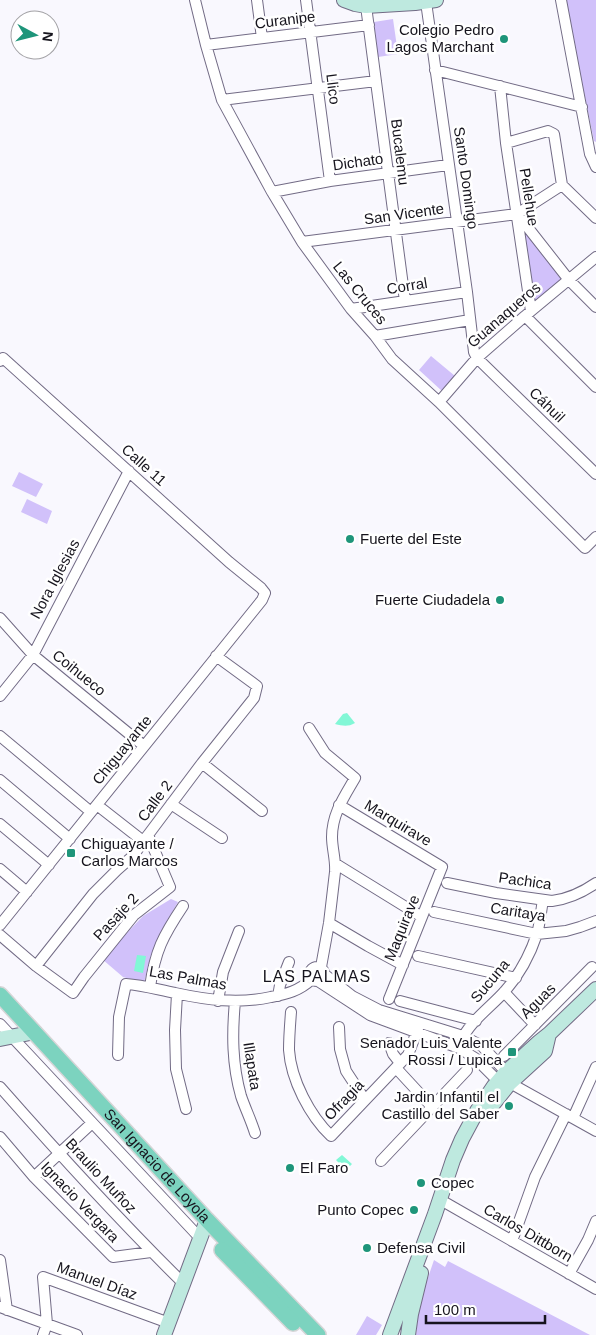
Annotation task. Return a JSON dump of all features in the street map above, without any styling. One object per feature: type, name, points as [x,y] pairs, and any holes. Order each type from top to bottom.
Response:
[{"type":"main road","points":[[344,0],[361,6],[429,1]]},
{"type":"main road","points":[[390,1335],[453,1160],[462,1139],[478,1111],[505,1078],[544,1051],[549,1034],[596,989]]},
{"type":"main road","name":"San Ignacio de Loyola","points":[[0,995],[18,1035]]},
{"type":"main road","name":"San Ignacio de Loyola","points":[[0,1007],[18,1035],[304,1335]]},
{"type":"main road","points":[[408,1335],[411,1314],[424,1265],[458,1167],[470,1140],[505,1078]]},
{"type":"main road","points":[[166,1329],[203,1229]]},
{"type":"main road","name":"San Ignacio de Loyola","points":[[203,1229],[318,1335]]},
{"type":"street","name":"Las Cruces","points":[[196,0],[206,45],[222,100],[272,192],[302,242],[351,309],[392,359],[439,402],[585,548],[596,537]]},
{"type":"street","points":[[257,0],[262,38]]},
{"type":"street","name":"Llico","points":[[306,0],[330,181]]},
{"type":"street","points":[[561,0],[596,168]]},
{"type":"street","name":"Santo Domingo","points":[[429,1],[435,70],[474,352],[477,358]]},
{"type":"street","name":"Bucalemu","points":[[366,6],[394,230],[405,301]]},
{"type":"street","name":"Curanipe","points":[[206,45],[368,25]]},
{"type":"street","points":[[435,70],[582,107]]},
{"type":"street","points":[[222,100],[376,81]]},
{"type":"street","name":"Pellehue","points":[[500,86],[528,314]]},
{"type":"street","points":[[506,143],[548,131],[552,132],[554,134],[562,185],[596,218]]},
{"type":"street","name":"Dichato","points":[[272,192],[330,181],[448,165]]},
{"type":"street","name":"San Vicente","points":[[302,242],[517,214],[562,185]]},
{"type":"street","points":[[517,214],[569,280],[596,308]]},
{"type":"street","name":"Guanaqueros","points":[[439,402],[477,358],[596,258]]},
{"type":"street","name":"Corral","points":[[351,309],[467,292]]},
{"type":"street","points":[[528,314],[596,387]]},
{"type":"street","points":[[375,336],[470,320]]},
{"type":"street","name":"Cáhuil","points":[[477,358],[596,474]]},
{"type":"street","name":"Calle 11","points":[[2,359],[265,593]]},
{"type":"street","name":"Nora Iglesias","points":[[0,696],[33,654],[128,471]]},
{"type":"street","name":"Chiguayante","points":[[2,920],[49,865],[262,600],[265,593]]},
{"type":"street","name":"Coihueco","points":[[0,618],[33,654],[144,746]]},
{"type":"street","name":"Calle 2","points":[[36,966],[93,894],[134,854],[202,763],[254,698],[257,686],[216,656]]},
{"type":"street","points":[[309,728],[325,754],[355,778],[339,805],[335,818],[332,837],[336,864],[329,923],[319,975],[370,1015],[418,1028],[463,1036],[482,1046],[505,1078]]},
{"type":"street","points":[[0,736],[94,808],[145,838]]},
{"type":"street","points":[[202,763],[262,811]]},
{"type":"street","points":[[0,780],[70,838]]},
{"type":"street","points":[[171,804],[222,838]]},
{"type":"street","name":"Marquirave","points":[[339,805],[442,867]]},
{"type":"street","points":[[0,824],[49,865]]},
{"type":"street","name":"Pasaje 2","points":[[36,966],[72,993],[134,915],[170,887],[145,838]]},
{"type":"street","points":[[336,864],[422,917]]},
{"type":"street","name":"Maquirave","points":[[389,999],[442,867]]},
{"type":"street","points":[[0,870],[27,892]]},
{"type":"street","name":"Pachica","points":[[447,883],[496,893],[552,901],[561,900],[588,889],[596,883]]},
{"type":"street","name":"Sucuna","points":[[459,1048],[463,1036],[516,978],[526,962],[537,934],[543,900]]},
{"type":"street","points":[[150,987],[153,966],[158,950],[170,925],[183,906]]},
{"type":"street","name":"Caritaya","points":[[434,912],[537,934],[580,928],[596,921]]},
{"type":"street","points":[[329,923],[403,965]]},
{"type":"street","points":[[218,1001],[222,972],[239,931]]},
{"type":"street","points":[[0,935],[36,966]]},
{"type":"street","points":[[418,956],[516,978]]},
{"type":"street","points":[[278,996],[289,962]]},
{"type":"street","name":"Aguas","points":[[504,1056],[592,967]]},
{"type":"street","name":"Las Palmas","points":[[118,1055],[119,1017],[126,984],[137,984],[177,994],[218,1001],[258,1000],[293,992],[319,975]]},
{"type":"street","points":[[504,992],[535,1025]]},
{"type":"street","points":[[177,994],[175,1030],[176,1069],[186,1109]]},
{"type":"street","name":"Illapata","points":[[235,1001],[232,1034],[234,1063],[241,1096],[255,1133]]},
{"type":"street","points":[[400,1001],[476,1021]]},
{"type":"street","name":"Ofragia","points":[[292,1012],[289,1053],[293,1069],[314,1118],[331,1136],[408,1055],[418,1028]]},
{"type":"street","name":"San Ignacio de Loyola","points":[[0,1024],[18,1035],[92,1123],[203,1229]]},
{"type":"street","points":[[339,1027],[340,1049],[346,1071],[365,1100]]},
{"type":"street","points":[[418,1028],[459,1048],[505,1078],[596,1131]]},
{"type":"street","points":[[389,1043],[398,1065],[432,1106]]},
{"type":"street","points":[[512,1241],[535,1177],[596,1067]]},
{"type":"street","points":[[381,1161],[467,1070]]},
{"type":"street","name":"Braulio Muñoz","points":[[0,1087],[151,1252],[183,1283]]},
{"type":"street","points":[[34,1177],[92,1123]]},
{"type":"street","name":"Ignacio Vergara","points":[[0,1137],[34,1177],[112,1257],[151,1252]]},
{"type":"street","name":"Carlos Dittborn","points":[[446,1204],[596,1289]]},
{"type":"street","points":[[568,1274],[588,1240],[596,1221]]},
{"type":"street","points":[[0,1260],[3,1308],[77,1335]]},
{"type":"street","name":"Manuel Díaz","points":[[43,1335],[47,1324],[43,1277],[166,1329]]},
{"type":"shaded area","points":[[565,0],[596,0],[596,142],[594,141]]},
{"type":"shaded area","points":[[393,19],[398,54],[378,57],[374,22]]},
{"type":"shaded area","points":[[522,227],[564,279],[532,305]]},
{"type":"shaded area","points":[[431,356],[455,376],[442,391],[419,370]]},
{"type":"shaded area","points":[[19,472],[43,484],[36,497],[12,486]]},
{"type":"shaded area","points":[[27,499],[52,511],[47,524],[21,512]]},
{"type":"shaded area","points":[[347,713],[355,723],[345,726],[335,724],[343,714]]},
{"type":"shaded area","points":[[171,899],[178,902],[162,930],[151,955],[144,983],[123,977],[102,959],[143,916]]},
{"type":"shaded area","points":[[137,955],[146,956],[143,973],[134,971]]},
{"type":"shaded area","points":[[342,1155],[352,1164],[346,1170],[336,1160]]},
{"type":"shaded area","points":[[434,1260],[445,1267],[448,1261],[590,1335],[416,1335],[419,1304]]},
{"type":"shaded area","points":[[367,1316],[382,1325],[376,1335],[356,1335]]},
{"type":"place","name":"Colegio Pedro Lagos Marchant","points":[[504,39]]},
{"type":"place","name":"Fuerte del Este","points":[[350,539]]},
{"type":"place","name":"Fuerte Ciudadela","points":[[500,600]]},
{"type":"place","name":"Chiguayante / Carlos Marcos","points":[[71,853]]},
{"type":"place","name":"Senador Luis Valente Rossi / Lupica","points":[[512,1052]]},
{"type":"place","name":"Jardin Infantil el Castillo del Saber","points":[[509,1106]]},
{"type":"place","name":"El Faro","points":[[290,1168]]},
{"type":"place","name":"Copec","points":[[421,1183]]},
{"type":"place","name":"Punto Copec","points":[[414,1210]]},
{"type":"place","name":"Defensa Civil","points":[[367,1248]]},
{"type":"district","name":"LAS PALMAS","points":[[317,976]]}]
